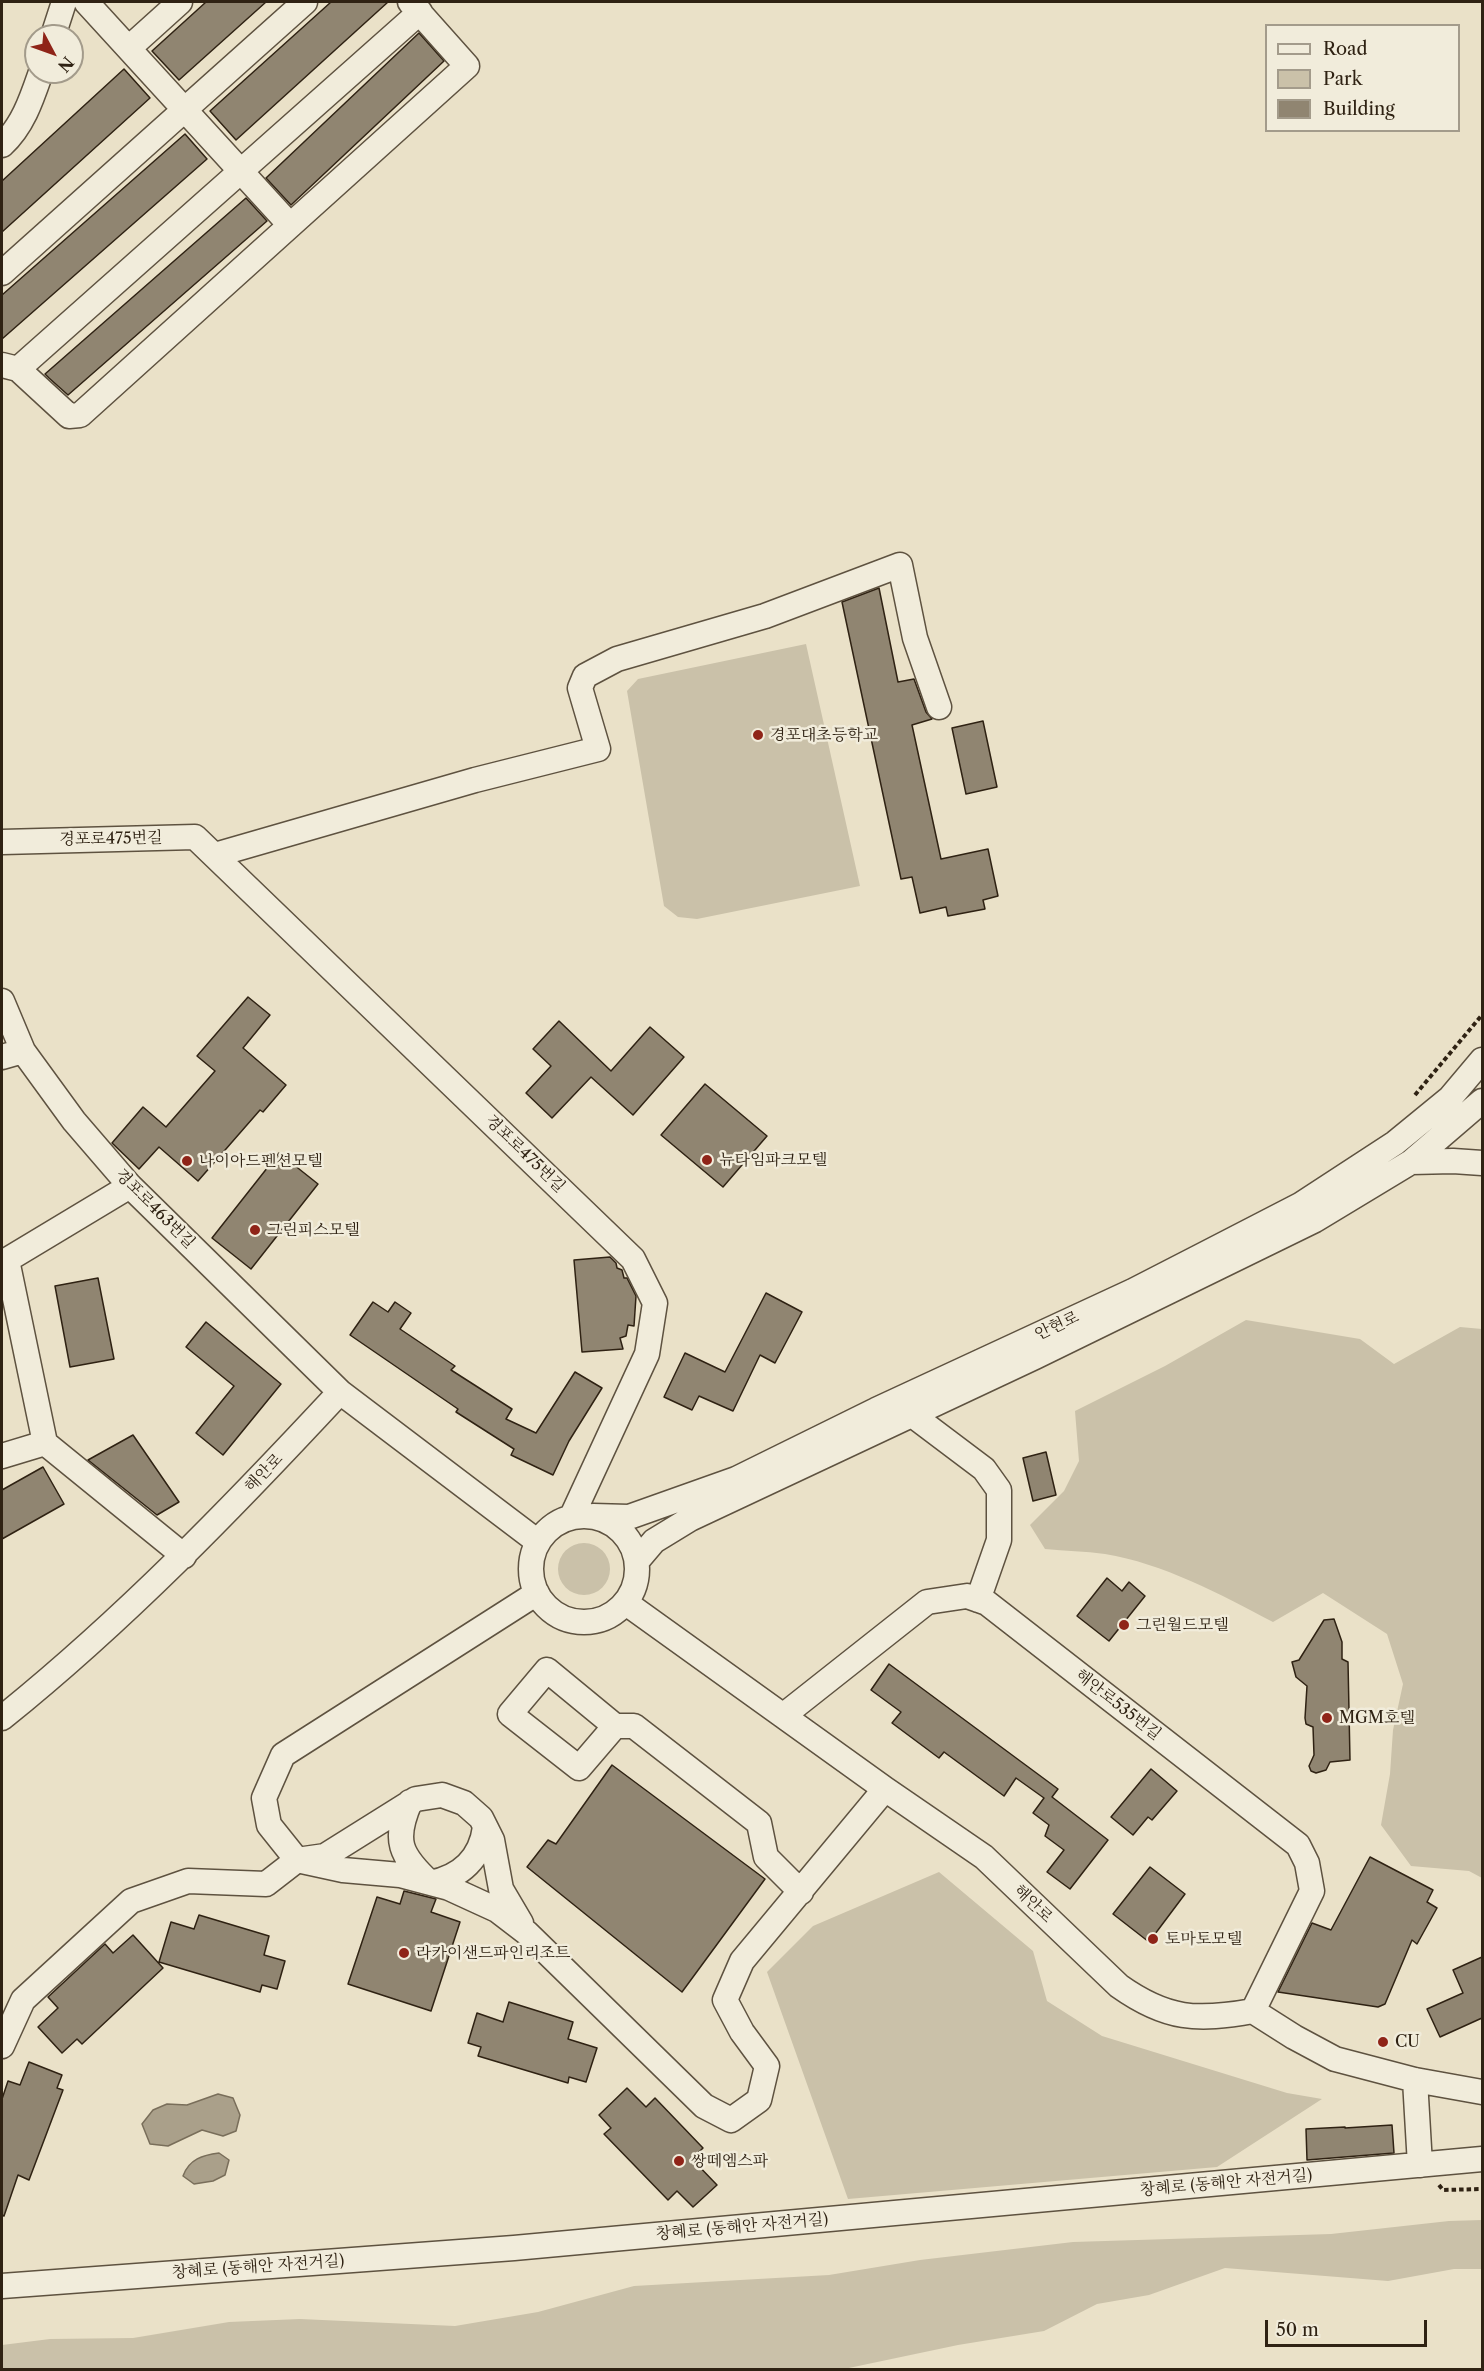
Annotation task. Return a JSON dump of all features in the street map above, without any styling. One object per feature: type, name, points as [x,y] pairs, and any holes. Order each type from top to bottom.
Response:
[{"type":"street","points":[[57,24],[64,2]]},
{"type":"street","points":[[86,2],[290,225]]},
{"type":"street","points":[[129,48],[180,2]]},
{"type":"street","points":[[2,273],[305,2]]},
{"type":"street","points":[[415,7],[467,66],[80,415],[69,416],[10,367],[242,171],[415,7]]},
{"type":"street","points":[[2,145],[10,136],[10,119],[31,103],[37,84]]},
{"type":"street","points":[[215,855],[475,780],[598,749],[580,688],[585,676],[617,659],[765,616],[900,565],[915,638],[939,707]]},
{"type":"street","name":"경포로475번길","points":[[2,842],[195,837],[633,1259],[655,1303],[647,1354],[582,1516]]},
{"type":"street","name":"경포로463번길","points":[[2,1001],[12,1054],[130,1186],[340,1392]]},
{"type":"street","name":"안현로","points":[[582,1516],[629,1517],[736,1479],[896,1400],[1133,1291],[1216,1249],[1300,1205],[1395,1143],[1450,1098],[1482,1060]]},
{"type":"street","name":"안현로","points":[[637,1561],[654,1541],[690,1519],[1056,1347],[1315,1220],[1411,1162],[1482,1101]]},
{"type":"street","points":[[1411,1162],[1482,1163]]},
{"type":"street","points":[[130,1186],[4,1262],[45,1443],[184,1556]]},
{"type":"street","points":[[340,1392],[538,1542]]},
{"type":"street","name":"해안로","points":[[2,1718],[46,1683],[184,1556],[340,1392]]},
{"type":"street","points":[[910,1414],[984,1469],[999,1490],[999,1540],[978,1600]]},
{"type":"street","points":[[2,1456],[45,1443]]},
{"type":"street","points":[[582,1516],[609,1521],[623,1531],[632,1545],[637,1561],[637,1576],[626,1603],[612,1614],[596,1621],[578,1622],[561,1617],[547,1608],[537,1593],[531,1576],[531,1558],[538,1542],[547,1530],[558,1522],[582,1516]]},
{"type":"street","points":[[537,1593],[283,1755],[264,1798],[269,1826],[297,1860],[343,1870],[400,1875],[449,1888],[497,1911],[527,1933],[704,2106],[731,2120],[759,2100],[767,2066],[742,2032],[725,2000],[742,1961],[885,1789]]},
{"type":"street","name":"해안로535번길","points":[[784,1715],[927,1602],[967,1596],[987,1603],[1298,1845],[1307,1863],[1312,1891],[1253,2011]]},
{"type":"street","name":"해안로","points":[[626,1603],[885,1789],[984,1857],[1119,1986],[1143,2002],[1159,2010],[1198,2016],[1225,2016],[1253,2011]]},
{"type":"street","points":[[615,1726],[634,1726],[759,1823],[766,1857],[801,1892]]},
{"type":"street","points":[[2,2046],[23,2000],[131,1901],[188,1881],[266,1884],[297,1860],[325,1856],[416,1799],[442,1795],[464,1803],[481,1818],[492,1840],[501,1889],[527,1933]]},
{"type":"street","points":[[410,1802],[400,1824],[401,1845],[412,1866],[430,1883]]},
{"type":"street","points":[[430,1883],[444,1880],[462,1870],[476,1857],[483,1842],[485,1827]]},
{"type":"street","points":[[1253,2011],[1335,2059],[1415,2080],[1482,2092]]},
{"type":"street","points":[[1415,2080],[1420,2165]]},
{"type":"street","name":"창혜로 (동해안 자전거길)","points":[[2,2286],[514,2248],[1482,2160]]},
{"type":"path","points":[[1411,1100],[1482,1015]]},
{"type":"green space","points":[[806,644],[860,886],[697,919],[678,917],[664,906],[627,691],[638,679]]},
{"type":"green space","points":[[1246,1320],[1360,1339],[1394,1364],[1460,1327],[1482,1329],[1482,1878],[1469,1871],[1411,1866],[1381,1825],[1390,1774],[1393,1730],[1403,1684],[1387,1634],[1323,1593],[1273,1622],[1170,1572],[1105,1554],[1045,1549],[1030,1525],[1064,1491],[1079,1461],[1075,1411],[1165,1366]]},
{"type":"green space","points":[[584,1543],[594,1545],[602,1551],[608,1559],[610,1569],[608,1579],[602,1587],[594,1593],[584,1595],[574,1593],[566,1587],[560,1579],[558,1569],[560,1559],[566,1551],[574,1545]]},
{"type":"green space","points":[[939,1872],[1033,1951],[1047,2001],[1102,2036],[1287,2093],[1322,2099],[1217,2167],[848,2199],[767,1972],[813,1926]]},
{"type":"green space","points":[[1482,2220],[1482,2269],[1454,2269],[1388,2281],[1225,2268],[1149,2295],[1097,2304],[1044,2331],[958,2345],[844,2369],[2,2369],[2,2345],[50,2339],[133,2338],[229,2322],[300,2319],[455,2326],[538,2312],[634,2286],[829,2275],[920,2260],[1073,2242],[1331,2234],[1449,2221]]},
{"type":"shaded area","points":[[218,2094],[233,2098],[240,2115],[236,2131],[223,2136],[202,2130],[168,2146],[150,2144],[142,2124],[153,2110],[167,2104],[187,2105]]},
{"type":"shaded area","points":[[219,2153],[229,2160],[225,2175],[213,2181],[194,2184],[183,2176],[197,2159]]},
{"type":"building","points":[[206,2],[266,2],[179,80],[152,51]]},
{"type":"building","points":[[331,2],[388,2],[236,140],[210,111]]},
{"type":"building","points":[[419,33],[444,61],[291,205],[266,178]]},
{"type":"building","points":[[124,69],[150,98],[2,232],[2,181]]},
{"type":"building","points":[[185,134],[207,159],[2,339],[2,295]]},
{"type":"building","points":[[246,198],[267,221],[68,395],[45,374]]},
{"type":"building","points":[[879,588],[898,682],[914,679],[926,712],[932,719],[912,725],[941,859],[988,849],[998,896],[983,900],[985,909],[948,916],[946,907],[920,913],[912,877],[901,879],[842,602]]},
{"type":"building","points":[[983,721],[997,787],[966,794],[952,728]]},
{"type":"building","points":[[248,997],[270,1015],[243,1048],[286,1085],[263,1112],[260,1110],[198,1181],[159,1147],[139,1169],[112,1143],[143,1107],[166,1127],[215,1071],[197,1056]]},
{"type":"building","points":[[559,1021],[611,1071],[650,1027],[684,1057],[633,1115],[591,1077],[552,1118],[526,1093],[551,1066],[533,1049]]},
{"type":"building","points":[[705,1084],[767,1136],[723,1187],[661,1135]]},
{"type":"building","points":[[279,1153],[318,1184],[251,1269],[212,1238]]},
{"type":"building","points":[[610,1257],[616,1263],[617,1268],[622,1270],[624,1278],[627,1278],[636,1296],[634,1326],[628,1325],[626,1336],[620,1338],[623,1349],[582,1352],[574,1260]]},
{"type":"building","points":[[98,1278],[114,1359],[70,1367],[55,1286]]},
{"type":"building","points":[[766,1293],[802,1312],[775,1363],[760,1355],[733,1411],[699,1396],[692,1410],[664,1397],[685,1353],[725,1372]]},
{"type":"building","points":[[373,1302],[388,1312],[395,1302],[411,1313],[400,1329],[455,1366],[451,1370],[512,1409],[506,1419],[536,1433],[575,1372],[602,1388],[569,1441],[553,1475],[511,1455],[514,1449],[456,1412],[458,1409],[350,1335]]},
{"type":"building","points":[[206,1322],[281,1384],[223,1455],[196,1433],[234,1386],[186,1347]]},
{"type":"building","points":[[133,1435],[179,1502],[157,1515],[88,1460]]},
{"type":"building","points":[[1046,1452],[1056,1495],[1033,1501],[1023,1458]]},
{"type":"building","points":[[43,1467],[64,1504],[2,1539],[2,1490]]},
{"type":"building","points":[[1107,1578],[1122,1591],[1129,1582],[1145,1596],[1109,1641],[1077,1616]]},
{"type":"building","points":[[1334,1619],[1342,1642],[1342,1659],[1348,1662],[1350,1760],[1330,1762],[1326,1770],[1316,1773],[1311,1771],[1309,1766],[1314,1755],[1313,1727],[1306,1724],[1305,1718],[1307,1686],[1296,1677],[1292,1662],[1299,1660],[1324,1620]]},
{"type":"building","points":[[889,1664],[1058,1789],[1052,1797],[1108,1840],[1070,1889],[1047,1872],[1064,1850],[1045,1836],[1049,1825],[1033,1813],[1044,1798],[1016,1778],[1004,1796],[944,1752],[939,1758],[892,1723],[901,1712],[871,1690]]},
{"type":"building","points":[[612,1765],[765,1879],[682,1992],[527,1867],[548,1840],[556,1844]]},
{"type":"building","points":[[1151,1769],[1177,1791],[1152,1820],[1148,1817],[1133,1835],[1111,1817]]},
{"type":"building","points":[[1370,1857],[1433,1890],[1427,1902],[1437,1908],[1417,1944],[1412,1940],[1385,2004],[1378,2007],[1278,1992],[1312,1923],[1331,1930]]},
{"type":"building","points":[[1150,1867],[1185,1894],[1149,1942],[1113,1914]]},
{"type":"building","name":"라카이샌드파인리조트","points":[[404,1891],[436,1899],[431,1912],[460,1922],[431,2011],[348,1984],[377,1897],[400,1904]]},
{"type":"building","points":[[199,1915],[269,1936],[264,1955],[285,1961],[277,1989],[262,1985],[260,1992],[159,1962],[171,1922],[194,1929]]},
{"type":"building","points":[[133,1935],[163,1968],[82,2044],[77,2039],[62,2053],[38,2027],[58,2008],[48,1997],[105,1944],[113,1953]]},
{"type":"building","points":[[1482,1957],[1482,2018],[1440,2037],[1427,2009],[1463,1993],[1453,1970]]},
{"type":"building","points":[[509,2002],[573,2022],[568,2039],[597,2048],[586,2082],[569,2077],[568,2083],[478,2056],[481,2047],[468,2043],[477,2013],[503,2022]]},
{"type":"building","points":[[29,2062],[62,2075],[57,2088],[63,2090],[29,2180],[18,2175],[4,2216],[2,2215],[2,2099],[8,2081],[20,2085]]},
{"type":"building","points":[[627,2088],[646,2107],[655,2098],[703,2148],[692,2159],[717,2185],[693,2207],[677,2191],[668,2200],[604,2134],[611,2128],[599,2115]]},
{"type":"building","points":[[1392,2125],[1394,2153],[1307,2160],[1306,2129]]},
{"type":"place","name":"경포대초등학교","points":[[758,735]]},
{"type":"place","name":"뉴타임파크모텔","points":[[707,1160]]},
{"type":"place","name":"나이아드펜션모텔","points":[[187,1161]]},
{"type":"place","name":"그린피스모텔","points":[[255,1230]]},
{"type":"place","name":"그린월드모텔","points":[[1124,1625]]},
{"type":"place","name":"MGM호텔","points":[[1327,1718]]},
{"type":"place","name":"토마토모텔","points":[[1153,1939]]},
{"type":"place","name":"라카이샌드파인리조트","points":[[404,1953]]},
{"type":"place","name":"CU","points":[[1383,2042]]},
{"type":"place","name":"쌍떼엠스파","points":[[679,2161]]}]
